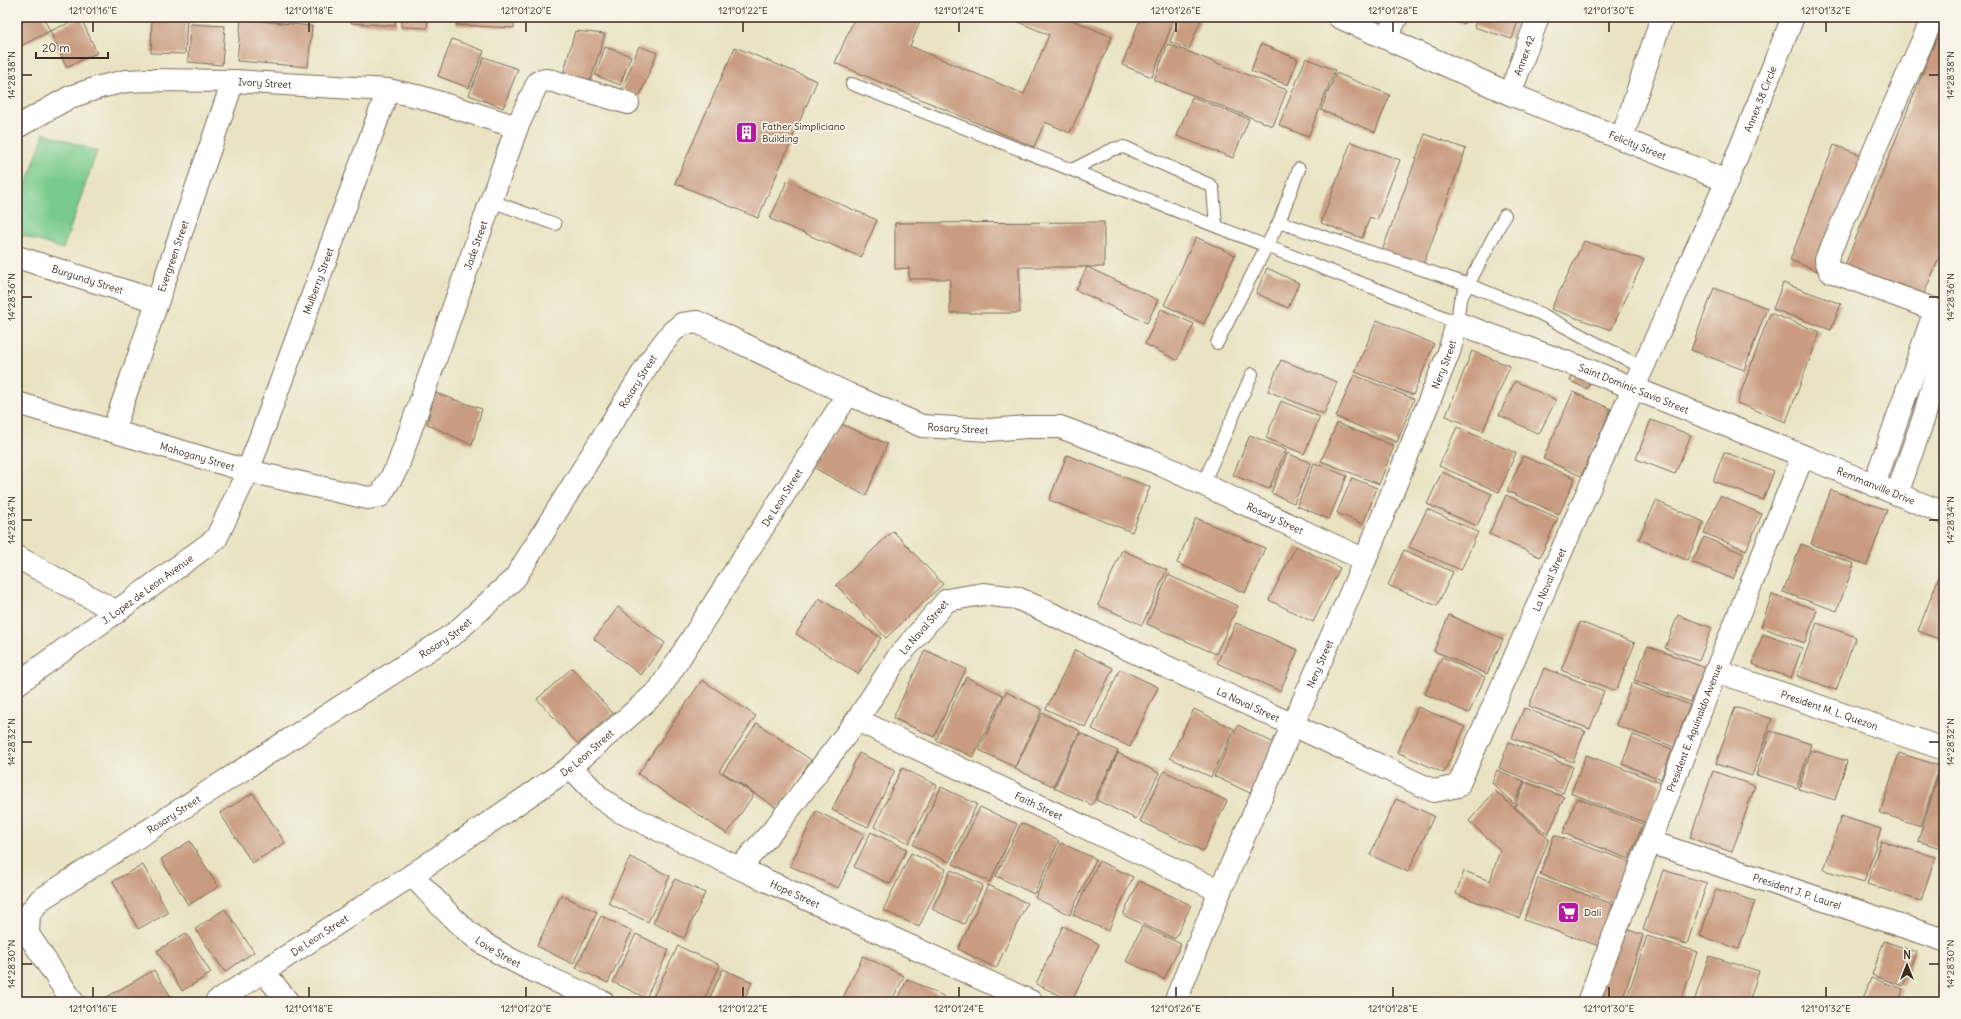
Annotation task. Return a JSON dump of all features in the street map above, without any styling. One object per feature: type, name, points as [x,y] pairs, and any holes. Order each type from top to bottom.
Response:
[{"type":"street","name":"Felicity Street","points":[[1339,17],[1510,94],[1727,181]]},
{"type":"street","points":[[1386,37],[1397,17]]},
{"type":"street","name":"Annex 42","points":[[1510,94],[1538,17]]},
{"type":"street","points":[[1622,138],[1662,17]]},
{"type":"street","name":"Annex 38 Circle","points":[[1727,181],[1793,17]]},
{"type":"street","points":[[1933,17],[1826,260],[1830,271],[1943,317]]},
{"type":"street","name":"Jade Street","points":[[380,496],[396,468],[517,127],[538,82],[545,80],[553,81],[628,103]]},
{"type":"street","name":"Ivory Street","points":[[17,128],[70,97],[100,87],[126,81],[233,81],[388,90],[421,97],[517,127]]},
{"type":"street","name":"Evergreen Street","points":[[113,431],[233,81]]},
{"type":"street","name":"Mulberry Street","points":[[248,471],[388,90]]},
{"type":"street","points":[[1633,389],[1727,181]]},
{"type":"street","name":"Burgundy Street","points":[[17,257],[157,302]]},
{"type":"street","points":[[1874,485],[1931,322],[1943,317]]},
{"type":"street","name":"Rosary Street","points":[[73,1002],[28,934],[29,914],[40,900],[455,633],[485,607],[515,578],[652,358],[672,332],[682,324],[697,322],[848,394],[922,426],[989,430],[1027,427],[1060,427],[1155,462],[1365,560]]},
{"type":"street","name":"Saint Dominic Savio Street","points":[[1457,323],[1586,369],[1808,458]]},
{"type":"street","name":"Nery Street","points":[[1175,1002],[1220,891],[1365,560],[1449,352],[1457,323]]},
{"type":"street","points":[[1897,494],[1930,394],[1944,344]]},
{"type":"street","points":[[1909,388],[1930,394]]},
{"type":"street","name":"La Naval Street","points":[[739,868],[775,828],[857,720],[898,657],[947,600],[983,594],[1017,598],[1434,791],[1458,786],[1633,389]]},
{"type":"street","name":"De Leon Street","points":[[216,1002],[412,876],[571,767],[659,690],[848,394]]},
{"type":"street","name":"Mahogany Street","points":[[17,402],[248,471],[368,498],[380,496]]},
{"type":"street","points":[[1892,437],[1914,444]]},
{"type":"street","name":"Remmanville Drive","points":[[1808,458],[1944,513]]},
{"type":"street","name":"President E. Aguinaldo Avenue","points":[[1588,1002],[1716,670],[1800,463],[1808,458]]},
{"type":"street","name":"J. Lopez de Leon Avenue","points":[[17,684],[216,539],[248,471]]},
{"type":"street","points":[[17,557],[116,612]]},
{"type":"street","name":"President M. L. Quezon","points":[[1716,670],[1944,749]]},
{"type":"street","name":"Faith Street","points":[[857,720],[1220,891]]},
{"type":"street","name":"Hope Street","points":[[571,767],[599,797],[619,811],[739,868],[1032,1002]]},
{"type":"street","name":"President J. P. Laurel","points":[[1650,842],[1944,940]]},
{"type":"street","name":"Love Street","points":[[412,876],[448,913],[480,940],[512,959],[603,1002]]},
{"type":"street","points":[[264,972],[288,1002]]},
{"type":"lane","points":[[852,84],[1409,302],[1457,323],[1460,300],[1467,284],[1505,215]]},
{"type":"lane","points":[[1072,170],[1113,149],[1124,147],[1210,185],[1213,189],[1216,226]]},
{"type":"lane","points":[[1217,343],[1266,246],[1280,222],[1299,169]]},
{"type":"lane","points":[[491,201],[555,224]]},
{"type":"lane","points":[[1280,222],[1467,284],[1541,314],[1643,368]]},
{"type":"lane","points":[[1203,484],[1252,374]]},
{"type":"green space","points":[[44,133],[97,151],[63,249],[17,234],[17,213]]},
{"type":"building","points":[[21,17],[43,17],[50,31],[17,48],[17,19]]},
{"type":"building","points":[[152,17],[187,17],[185,54],[151,53]]},
{"type":"building","points":[[262,17],[298,17],[297,23]]},
{"type":"building","points":[[351,17],[396,17],[395,26],[351,23]]},
{"type":"building","points":[[401,17],[428,17],[427,28],[401,27]]},
{"type":"building","points":[[457,17],[514,17],[514,28],[456,25]]},
{"type":"building","points":[[855,17],[922,17],[910,46],[1024,94],[1049,35],[1007,17],[1075,17],[1074,21],[1112,37],[1070,133],[1045,122],[1034,147],[835,63]]},
{"type":"building","points":[[1141,17],[1175,17],[1152,77],[1122,65]]},
{"type":"building","points":[[1179,17],[1194,17],[1201,20],[1189,49],[1170,42]]},
{"type":"building","points":[[1443,17],[1466,17],[1464,24]]},
{"type":"building","points":[[1477,17],[1519,17],[1512,39],[1474,27]]},
{"type":"building","points":[[81,18],[97,53],[66,67],[50,31]]},
{"type":"building","points":[[241,19],[312,26],[308,67],[237,61]]},
{"type":"building","points":[[1944,20],[1944,246],[1921,301],[1843,270]]},
{"type":"building","points":[[190,24],[225,26],[222,65],[188,62]]},
{"type":"building","points":[[575,31],[605,34],[590,83],[563,75]]},
{"type":"building","points":[[452,39],[484,51],[469,88],[438,76]]},
{"type":"building","points":[[1168,44],[1287,90],[1273,126],[1154,80]]},
{"type":"building","points":[[1261,44],[1298,59],[1288,85],[1251,71]]},
{"type":"building","points":[[639,46],[657,53],[640,96],[622,89]]},
{"type":"building","points":[[605,47],[631,56],[620,85],[595,75]]},
{"type":"building","name":"Father Simpliciano Building","points":[[735,47],[817,81],[758,218],[675,183]]},
{"type":"building","points":[[484,57],[518,69],[503,108],[469,95]]},
{"type":"building","points":[[1306,58],[1335,70],[1308,137],[1279,125]]},
{"type":"building","points":[[1336,73],[1390,95],[1375,132],[1321,110]]},
{"type":"building","points":[[1192,97],[1249,119],[1233,158],[1177,136]]},
{"type":"building","points":[[1425,134],[1466,149],[1423,265],[1382,251]]},
{"type":"building","points":[[1351,142],[1400,160],[1377,220],[1370,217],[1362,238],[1321,223]]},
{"type":"building","points":[[1834,145],[1864,156],[1820,272],[1790,260]]},
{"type":"building","points":[[787,181],[877,220],[861,257],[770,219]]},
{"type":"building","points":[[1104,222],[1104,267],[1019,267],[1020,313],[950,313],[950,279],[909,279],[909,268],[895,269],[895,223]]},
{"type":"building","points":[[1196,237],[1235,255],[1204,324],[1164,305]]},
{"type":"building","points":[[1584,241],[1644,260],[1611,330],[1551,309]]},
{"type":"building","points":[[1087,267],[1158,300],[1147,323],[1076,290]]},
{"type":"building","points":[[1267,268],[1299,283],[1288,308],[1256,293]]},
{"type":"building","points":[[1783,283],[1841,304],[1831,330],[1773,309]]},
{"type":"building","points":[[1714,288],[1767,308],[1744,370],[1691,350]]},
{"type":"building","points":[[1161,309],[1194,324],[1177,360],[1145,344]]},
{"type":"building","points":[[1770,313],[1820,332],[1786,422],[1737,403]]},
{"type":"building","points":[[1377,320],[1434,344],[1413,395],[1355,372]]},
{"type":"building","points":[[1472,351],[1510,366],[1483,431],[1446,416]]},
{"type":"building","points":[[1582,357],[1598,365],[1587,389],[1570,381]]},
{"type":"building","points":[[1281,360],[1337,382],[1324,414],[1268,391]]},
{"type":"building","points":[[1354,375],[1414,399],[1397,442],[1336,417]]},
{"type":"building","points":[[1515,381],[1556,400],[1539,434],[1499,415]]},
{"type":"building","points":[[1573,392],[1611,409],[1581,476],[1543,459]]},
{"type":"building","points":[[435,393],[482,409],[472,445],[427,424]]},
{"type":"building","points":[[1281,401],[1320,417],[1304,454],[1266,438]]},
{"type":"building","points":[[1651,420],[1691,435],[1675,474],[1636,459]]},
{"type":"building","points":[[1337,423],[1394,446],[1379,484],[1321,461]]},
{"type":"building","points":[[841,424],[887,444],[866,496],[809,465]]},
{"type":"building","points":[[1457,427],[1516,453],[1499,492],[1439,466]]},
{"type":"building","points":[[1250,435],[1286,450],[1269,489],[1233,475]]},
{"type":"building","points":[[1724,452],[1774,471],[1763,500],[1713,481]]},
{"type":"building","points":[[1287,453],[1311,463],[1294,503],[1271,493]]},
{"type":"building","points":[[1067,455],[1150,487],[1132,532],[1049,500]]},
{"type":"building","points":[[1523,456],[1575,478],[1559,514],[1507,491]]},
{"type":"building","points":[[1314,463],[1347,476],[1329,519],[1297,506]]},
{"type":"building","points":[[1442,472],[1492,494],[1477,526],[1427,504]]},
{"type":"building","points":[[1352,478],[1377,488],[1363,524],[1337,513]]},
{"type":"building","points":[[1831,490],[1887,510],[1867,565],[1811,544]]},
{"type":"building","points":[[1506,495],[1558,518],[1540,557],[1489,534]]},
{"type":"building","points":[[1720,496],[1762,514],[1746,550],[1704,533]]},
{"type":"building","points":[[1656,501],[1704,522],[1687,560],[1639,539]]},
{"type":"building","points":[[1427,509],[1478,532],[1461,570],[1409,547]]},
{"type":"building","points":[[1196,518],[1265,548],[1245,593],[1177,563]]},
{"type":"building","points":[[893,531],[943,584],[886,638],[836,585]]},
{"type":"building","points":[[1704,537],[1744,554],[1733,579],[1692,562]]},
{"type":"building","points":[[1801,544],[1854,564],[1837,611],[1783,592]]},
{"type":"building","points":[[1296,546],[1340,568],[1313,622],[1269,600]]},
{"type":"building","points":[[1122,550],[1167,570],[1142,625],[1098,605]]},
{"type":"building","points":[[1404,550],[1453,572],[1437,606],[1388,585]]},
{"type":"building","points":[[1944,564],[1944,641],[1918,631]]},
{"type":"building","points":[[1168,575],[1238,606],[1216,654],[1147,624]]},
{"type":"building","points":[[1772,594],[1817,610],[1805,643],[1761,627]]},
{"type":"building","points":[[819,598],[881,638],[858,674],[796,634]]},
{"type":"building","points":[[618,607],[665,643],[641,675],[594,639]]},
{"type":"building","points":[[1449,615],[1503,639],[1487,674],[1434,651]]},
{"type":"building","points":[[1678,615],[1712,628],[1699,661],[1665,648]]},
{"type":"building","points":[[1580,622],[1635,643],[1616,691],[1561,670]]},
{"type":"building","points":[[1236,623],[1298,650],[1280,691],[1217,663]]},
{"type":"building","points":[[1817,623],[1856,637],[1836,690],[1797,676]]},
{"type":"building","points":[[1763,634],[1802,648],[1791,678],[1752,664]]},
{"type":"building","points":[[1648,646],[1705,668],[1691,702],[1634,680]]},
{"type":"building","points":[[925,650],[966,669],[934,737],[893,718]]},
{"type":"building","points":[[1075,650],[1113,668],[1085,727],[1046,709]]},
{"type":"building","points":[[1442,657],[1485,677],[1469,713],[1425,694]]},
{"type":"building","points":[[572,668],[613,713],[578,744],[537,699]]},
{"type":"building","points":[[1544,668],[1604,691],[1590,729],[1529,706]]},
{"type":"building","points":[[1120,669],[1158,687],[1130,747],[1092,729]]},
{"type":"building","points":[[966,677],[1003,695],[973,757],[936,740]]},
{"type":"building","points":[[702,680],[756,716],[719,771],[754,794],[727,834],[638,774]]},
{"type":"building","points":[[1632,683],[1690,705],[1674,747],[1616,725]]},
{"type":"building","points":[[1006,692],[1042,709],[1015,767],[979,750]]},
{"type":"building","points":[[1418,707],[1465,727],[1444,773],[1397,752]]},
{"type":"building","points":[[1735,707],[1772,719],[1752,776],[1716,764]]},
{"type":"building","points":[[1524,708],[1585,731],[1573,762],[1512,738]]},
{"type":"building","points":[[1194,709],[1234,729],[1211,777],[1170,758]]},
{"type":"building","points":[[1042,713],[1080,731],[1053,786],[1015,769]]},
{"type":"building","points":[[757,723],[811,760],[778,809],[723,772]]},
{"type":"building","points":[[1238,725],[1274,743],[1250,793],[1214,776]]},
{"type":"building","points":[[1770,731],[1811,744],[1797,788],[1756,775]]},
{"type":"building","points":[[1080,733],[1118,751],[1092,805],[1054,788]]},
{"type":"building","points":[[1633,735],[1672,749],[1661,779],[1622,764]]},
{"type":"building","points":[[1509,742],[1573,767],[1563,793],[1499,768]]},
{"type":"building","points":[[1811,750],[1847,761],[1835,800],[1799,789]]},
{"type":"building","points":[[859,753],[895,770],[868,827],[832,810]]},
{"type":"building","points":[[1118,753],[1159,773],[1136,819],[1096,800]]},
{"type":"building","points":[[1899,753],[1940,766],[1921,826],[1880,813]]},
{"type":"building","points":[[1586,755],[1661,783],[1646,823],[1571,793]]},
{"type":"building","points":[[902,768],[937,785],[909,843],[874,827]]},
{"type":"building","points":[[1497,770],[1524,781],[1514,804],[1492,783]]},
{"type":"building","points":[[1164,771],[1227,801],[1203,851],[1140,821]]},
{"type":"building","points":[[1713,771],[1755,786],[1732,852],[1690,838]]},
{"type":"building","points":[[1939,774],[1944,776],[1944,849],[1918,841]]},
{"type":"building","points":[[1525,782],[1564,797],[1548,835],[1515,807]]},
{"type":"building","points":[[941,787],[977,804],[949,862],[913,845]]},
{"type":"building","points":[[1495,791],[1549,839],[1519,918],[1456,894],[1464,871],[1490,881],[1500,850],[1469,821]]},
{"type":"building","points":[[253,793],[285,843],[252,863],[220,813]]},
{"type":"building","points":[[1577,798],[1643,824],[1629,859],[1563,833]]},
{"type":"building","points":[[1396,799],[1434,816],[1408,872],[1370,855]]},
{"type":"building","points":[[980,807],[1017,824],[990,882],[953,864]]},
{"type":"building","points":[[816,811],[864,834],[838,888],[790,866]]},
{"type":"building","points":[[1841,816],[1881,829],[1864,882],[1824,870]]},
{"type":"building","points":[[1021,823],[1059,841],[1034,894],[996,876]]},
{"type":"building","points":[[871,832],[907,849],[890,884],[854,867]]},
{"type":"building","points":[[1554,835],[1631,862],[1616,902],[1540,874]]},
{"type":"building","points":[[190,841],[218,887],[188,905],[161,859]]},
{"type":"building","points":[[1881,841],[1935,857],[1921,901],[1867,884]]},
{"type":"building","points":[[1061,843],[1096,859],[1070,915],[1035,898]]},
{"type":"building","points":[[911,853],[946,869],[919,927],[883,910]]},
{"type":"building","points":[[630,857],[670,876],[648,922],[608,903]]},
{"type":"building","points":[[1099,861],[1133,877],[1108,931],[1073,915]]},
{"type":"building","points":[[143,865],[168,913],[138,929],[113,881]]},
{"type":"building","points":[[951,870],[983,885],[964,924],[932,909]]},
{"type":"building","points":[[1663,870],[1707,883],[1687,944],[1643,930]]},
{"type":"building","name":"Dali","points":[[1538,878],[1613,904],[1599,946],[1524,920]]},
{"type":"building","points":[[675,879],[705,893],[684,938],[653,923]]},
{"type":"building","points":[[1139,881],[1191,905],[1175,939],[1123,915]]},
{"type":"building","points":[[988,885],[1027,903],[996,968],[958,949]]},
{"type":"building","points":[[1716,889],[1755,901],[1739,949],[1700,936]]},
{"type":"building","points":[[561,895],[597,912],[573,964],[537,946]]},
{"type":"building","points":[[225,909],[254,952],[225,972],[195,929]]},
{"type":"building","points":[[601,916],[632,931],[608,983],[576,968]]},
{"type":"building","points":[[1063,926],[1099,944],[1072,1001],[1036,984]]},
{"type":"building","points":[[1142,926],[1181,944],[1164,979],[1126,961]]},
{"type":"building","points":[[1620,927],[1643,935],[1622,1002],[1609,1002],[1597,998]]},
{"type":"building","points":[[186,933],[211,973],[182,991],[157,951]]},
{"type":"building","points":[[636,934],[669,950],[646,998],[613,982]]},
{"type":"building","points":[[1647,936],[1697,952],[1681,1002],[1638,1002],[1627,998]]},
{"type":"building","points":[[1884,941],[1916,952],[1903,986],[1872,975]]},
{"type":"building","points":[[678,946],[720,965],[703,1002],[659,1002],[652,999]]},
{"type":"building","points":[[863,956],[904,976],[891,1002],[841,1002]]},
{"type":"building","points":[[1709,956],[1759,971],[1749,1002],[1694,1002]]},
{"type":"building","points":[[723,969],[752,982],[743,1002],[708,1002]]},
{"type":"building","points":[[154,970],[173,1000],[171,1002],[98,1002]]},
{"type":"building","points":[[1871,978],[1903,989],[1899,1002],[1862,1002]]},
{"type":"building","points":[[907,979],[945,997],[943,1002],[897,1002]]},
{"type":"building","points":[[796,996],[808,1002],[793,1002]]},
{"type":"place","name":"Father Simpliciano Building","points":[[746,132]]},
{"type":"place","name":"Dali","points":[[1568,912]]}]
